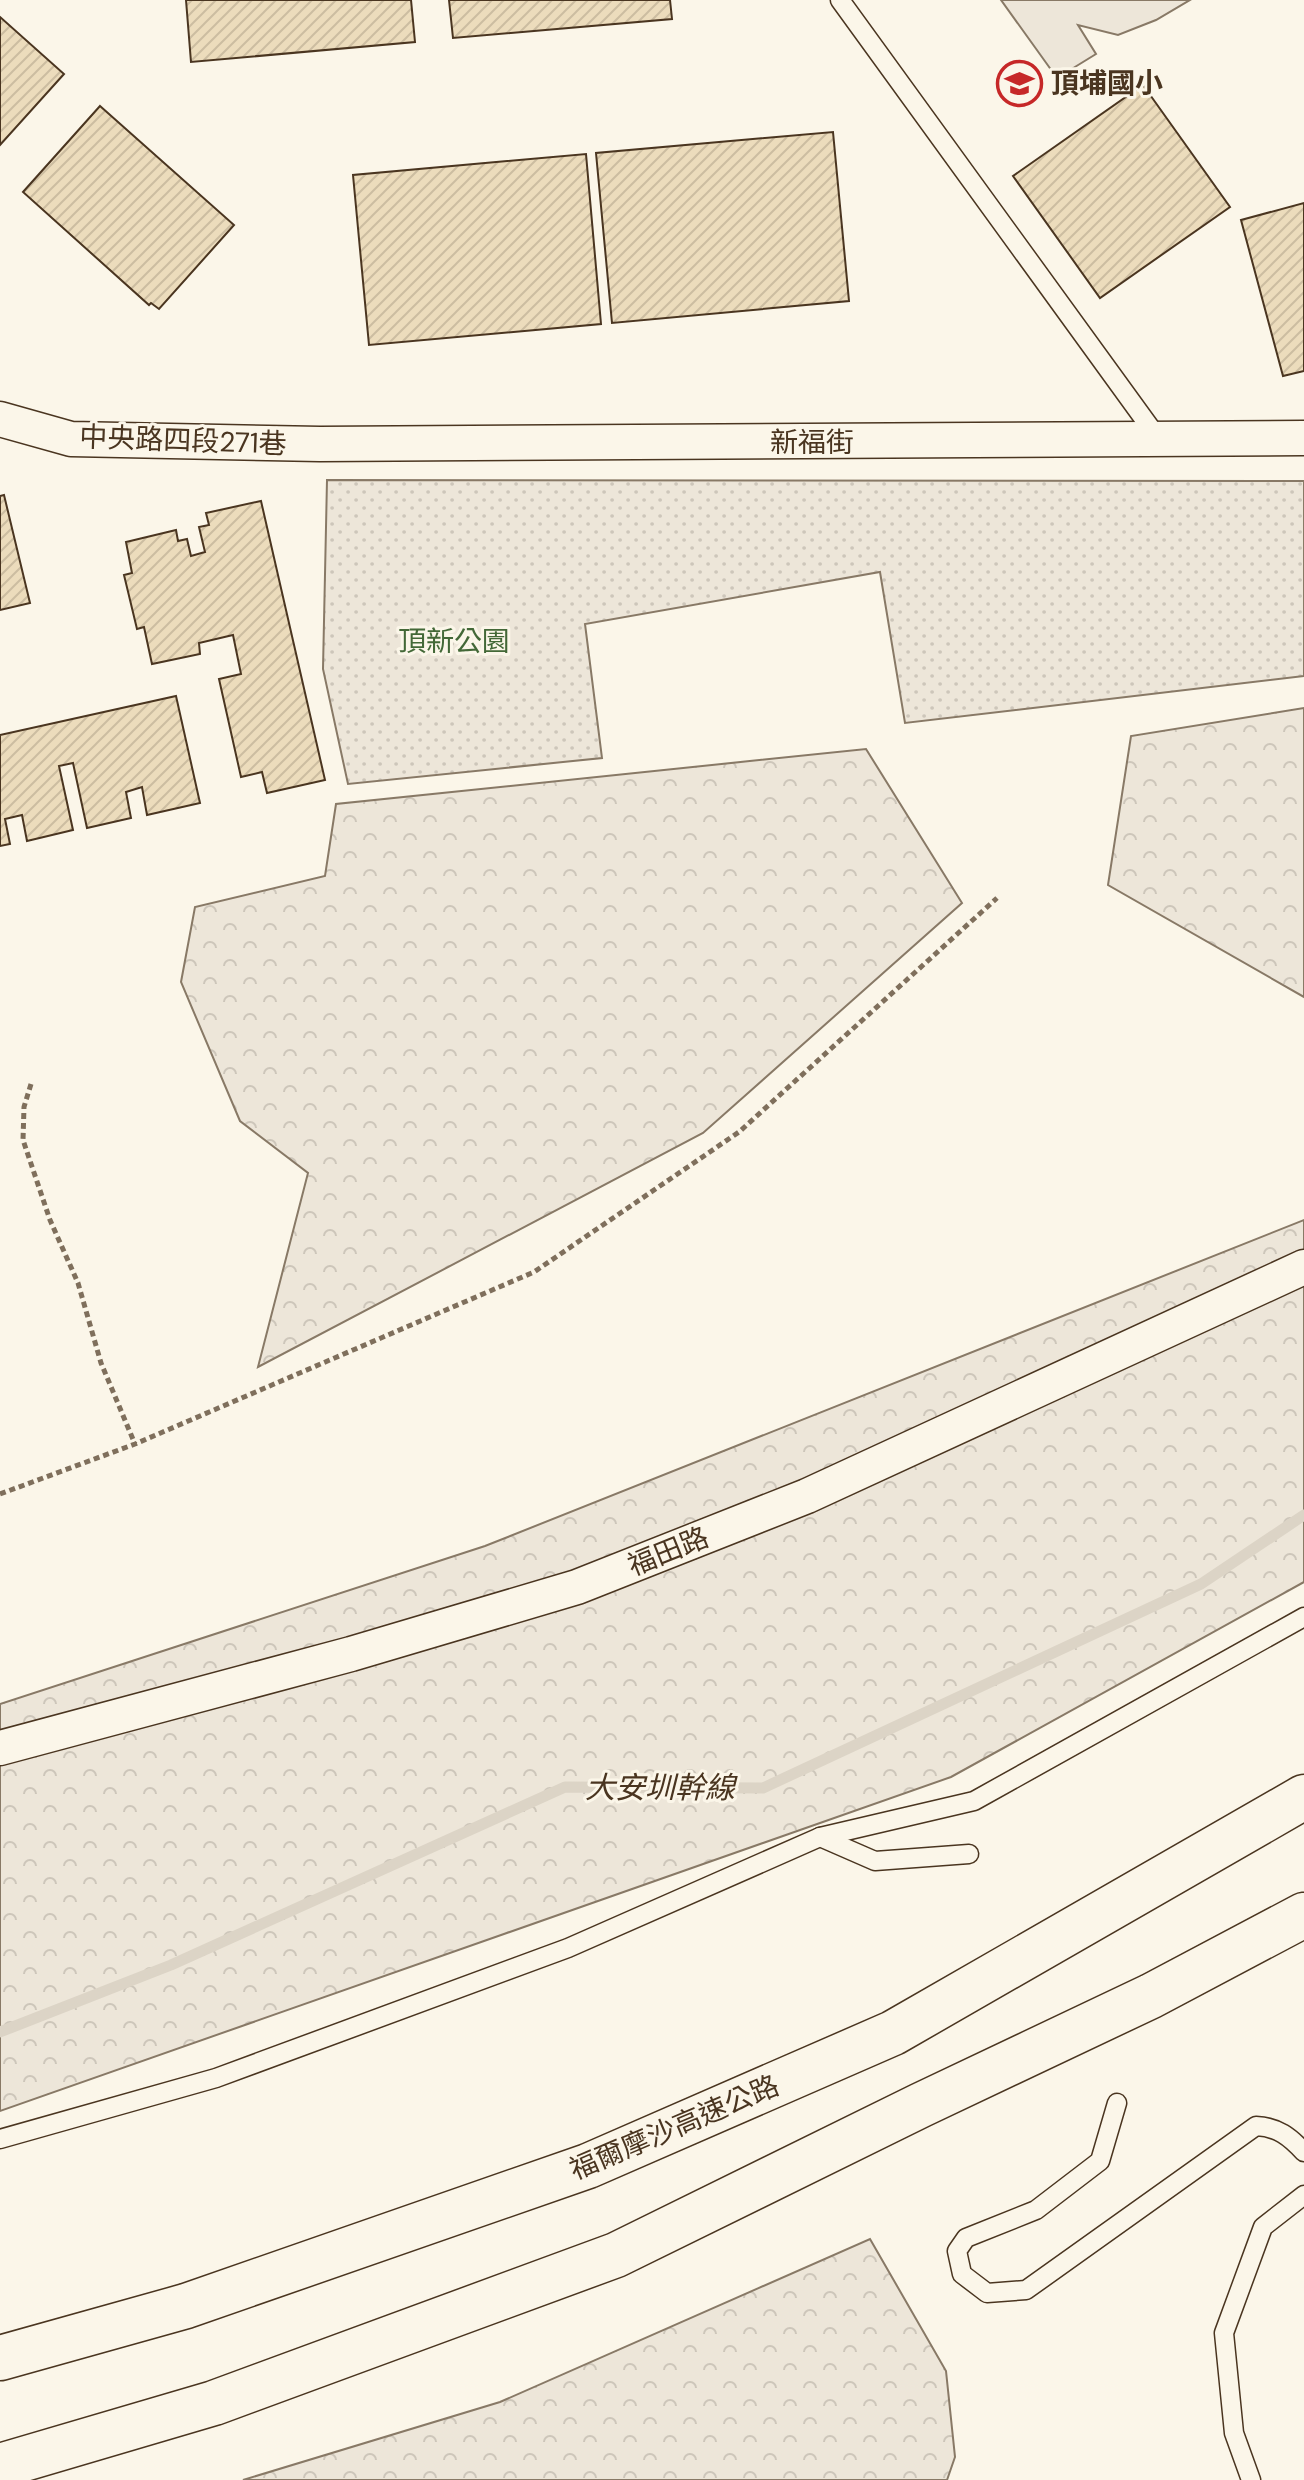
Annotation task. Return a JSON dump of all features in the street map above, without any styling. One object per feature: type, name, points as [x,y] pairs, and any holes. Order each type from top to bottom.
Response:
[{"type":"highway","name":"福爾摩沙高速公路","points":[[0,2358],[186,2306],[602,2160],[893,2033],[1304,1797]]},
{"type":"highway","points":[[0,2466],[214,2403],[616,2255],[1151,1996],[1304,1915]]},
{"type":"street","name":"中央路四段271巷","points":[[0,419],[71,439],[320,444]]},
{"type":"street","name":"新福街","points":[[320,444],[1304,438]]},
{"type":"street","name":"福田路","points":[[0,1748],[351,1654],[577,1587],[807,1496],[1304,1267]]},
{"type":"lane","points":[[840,0],[1160,441]]},
{"type":"lane","points":[[0,2139],[231,2072],[568,1948],[820,1837],[974,1801],[1304,1617]]},
{"type":"lane","points":[[820,1837],[875,1861],[969,1854]]},
{"type":"lane","points":[[1117,2103],[1100,2161],[1036,2210],[966,2238],[957,2251],[962,2274],[987,2293],[1026,2290],[1256,2126],[1269,2127],[1288,2135],[1304,2152]]},
{"type":"lane","points":[[1251,2480],[1234,2433],[1224,2333],[1263,2227],[1304,2195]]},
{"type":"path","points":[[0,1494],[135,1444],[534,1272],[739,1132],[997,898]]},
{"type":"path","points":[[31,1084],[24,1107],[23,1140],[50,1220],[78,1283],[101,1363],[135,1444]]},
{"type":"green space","points":[[1001,0],[1190,0],[1156,20],[1118,35],[1078,25],[1096,54],[1057,78]]},
{"type":"green space","name":"頂新公園","points":[[327,480],[1304,481],[1304,676],[905,723],[880,572],[585,624],[602,758],[348,784],[323,669]]},
{"type":"green space","points":[[1304,708],[1304,997],[1108,885],[1131,736]]},
{"type":"green space","points":[[866,749],[962,903],[703,1133],[258,1367],[308,1173],[240,1121],[181,982],[195,907],[325,876],[336,804]]},
{"type":"green space","points":[[1304,1220],[1304,1582],[951,1777],[0,2111],[0,1704],[485,1546]]},
{"type":"green space","points":[[870,2239],[946,2371],[955,2457],[947,2480],[243,2480],[500,2402]]},
{"type":"building","points":[[186,0],[411,0],[415,42],[191,62]]},
{"type":"building","points":[[449,0],[670,0],[672,19],[453,38]]},
{"type":"building","points":[[0,17],[64,74],[0,145]]},
{"type":"building","points":[[1143,85],[1230,207],[1100,298],[1013,176]]},
{"type":"building","points":[[100,106],[234,225],[159,309],[151,303],[149,305],[23,192]]},
{"type":"building","points":[[833,132],[849,301],[612,323],[596,153]]},
{"type":"building","points":[[586,154],[601,324],[369,345],[353,175]]},
{"type":"building","points":[[1304,203],[1304,371],[1283,376],[1241,220]]},
{"type":"building","points":[[4,495],[30,603],[0,610],[0,496]]},
{"type":"building","points":[[261,501],[325,780],[267,793],[262,772],[241,777],[219,679],[241,674],[233,635],[199,643],[200,654],[152,664],[144,627],[137,629],[124,575],[132,573],[126,542],[176,530],[178,541],[187,539],[191,556],[205,552],[199,527],[209,525],[206,513]]},
{"type":"building","points":[[176,696],[200,803],[147,815],[142,787],[126,792],[131,818],[87,828],[73,763],[59,766],[73,830],[27,841],[22,815],[5,819],[10,844],[0,846],[0,735]]},
{"type":"waterway","name":"大安圳幹線","points":[[0,2032],[171,1965],[565,1787],[763,1788],[1201,1584],[1304,1515]]},
{"type":"place","name":"頂埔國小","points":[[1020,83]]}]
